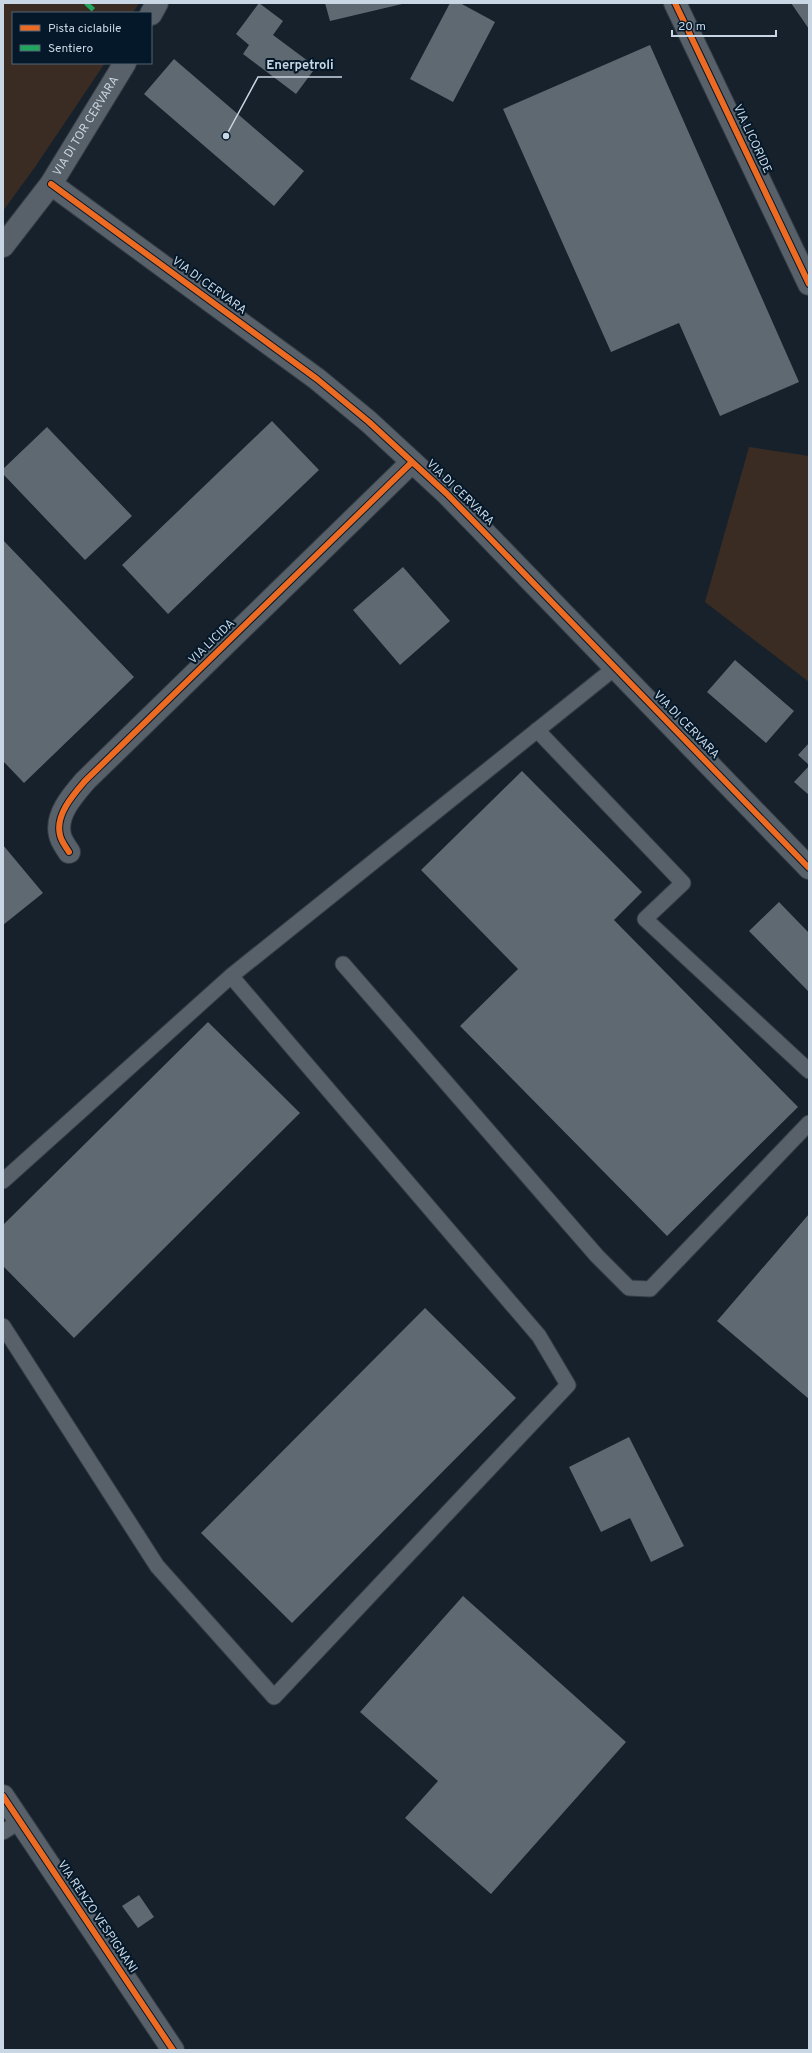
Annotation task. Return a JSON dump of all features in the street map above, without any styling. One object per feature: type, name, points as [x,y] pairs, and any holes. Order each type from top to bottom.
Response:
[{"type":"street","points":[[152,12],[157,3]]},
{"type":"street","name":"VIA LICORIDE","points":[[675,3],[809,284]]},
{"type":"street","name":"VIA DI TOR CERVARA","points":[[3,246],[51,184],[124,64]]},
{"type":"street","name":"VIA DI CERVARA","points":[[51,184],[317,379],[412,462],[447,494],[809,868]]},
{"type":"street","name":"VIA LICIDA","points":[[69,852],[60,835],[60,823],[63,812],[85,781],[412,462]]},
{"type":"street","name":"VIA RENZO VESPIGNANI","points":[[3,1796],[11,1827],[173,2050]]},
{"type":"lane","points":[[3,1181],[231,976],[616,667]]},
{"type":"lane","points":[[537,730],[683,883],[645,918],[809,1071]]},
{"type":"lane","points":[[342,964],[597,1256],[629,1288],[650,1289],[809,1123]]},
{"type":"lane","points":[[3,1326],[156,1566],[274,1697],[568,1385],[539,1336],[231,976]]},
{"type":"shaded area","points":[[3,3],[139,3],[134,12],[12,12],[12,64],[104,64],[35,167],[3,211]]},
{"type":"shaded area","points":[[749,447],[809,456],[809,682],[705,602]]},
{"type":"building","points":[[259,3],[283,21],[273,35],[316,67],[296,94],[243,54],[249,45],[236,34]]},
{"type":"building","points":[[325,3],[402,3],[402,4],[330,21]]},
{"type":"building","points":[[450,3],[460,3],[495,22],[453,102],[410,79]]},
{"type":"building","points":[[791,3],[809,3],[809,29]]},
{"type":"building","points":[[650,45],[799,382],[720,416],[679,323],[611,352],[503,109]]},
{"type":"building","points":[[174,59],[304,171],[274,206],[144,94]]},
{"type":"building","points":[[272,421],[319,470],[168,614],[122,565]]},
{"type":"building","points":[[47,427],[132,516],[85,560],[3,474],[3,469]]},
{"type":"building","points":[[3,540],[134,677],[24,783],[3,761]]},
{"type":"building","points":[[403,567],[450,621],[400,665],[353,610]]},
{"type":"building","points":[[735,660],[794,711],[766,743],[707,692]]},
{"type":"building","points":[[809,743],[809,765],[798,755]]},
{"type":"building","points":[[809,766],[809,795],[794,782]]},
{"type":"building","points":[[522,771],[642,892],[614,920],[798,1107],[667,1236],[460,1026],[518,969],[421,870]]},
{"type":"building","points":[[3,845],[43,893],[3,925]]},
{"type":"building","points":[[779,902],[809,933],[809,992],[749,931]]},
{"type":"building","points":[[208,1022],[300,1113],[74,1338],[3,1266],[3,1225]]},
{"type":"building","points":[[809,1214],[809,1399],[717,1321]]},
{"type":"building","points":[[425,1308],[516,1398],[292,1623],[201,1533]]},
{"type":"building","points":[[629,1437],[684,1546],[651,1562],[630,1518],[601,1532],[569,1467]]},
{"type":"building","points":[[463,1596],[626,1742],[491,1894],[405,1818],[438,1781],[360,1712]]},
{"type":"building","points":[[139,1895],[154,1917],[138,1928],[122,1906]]},
{"type":"marked path","points":[[86,3],[96,12]]},
{"type":"cycle path","points":[[675,3],[809,284]]},
{"type":"cycle path","points":[[51,184],[317,379],[369,422],[447,494],[809,868]]},
{"type":"cycle path","points":[[69,852],[62,842],[59,828],[60,820],[66,806],[85,781],[412,462]]},
{"type":"cycle path","points":[[3,1796],[173,2050]]},
{"type":"place","name":"Enerpetroli","points":[[226,136]]}]
